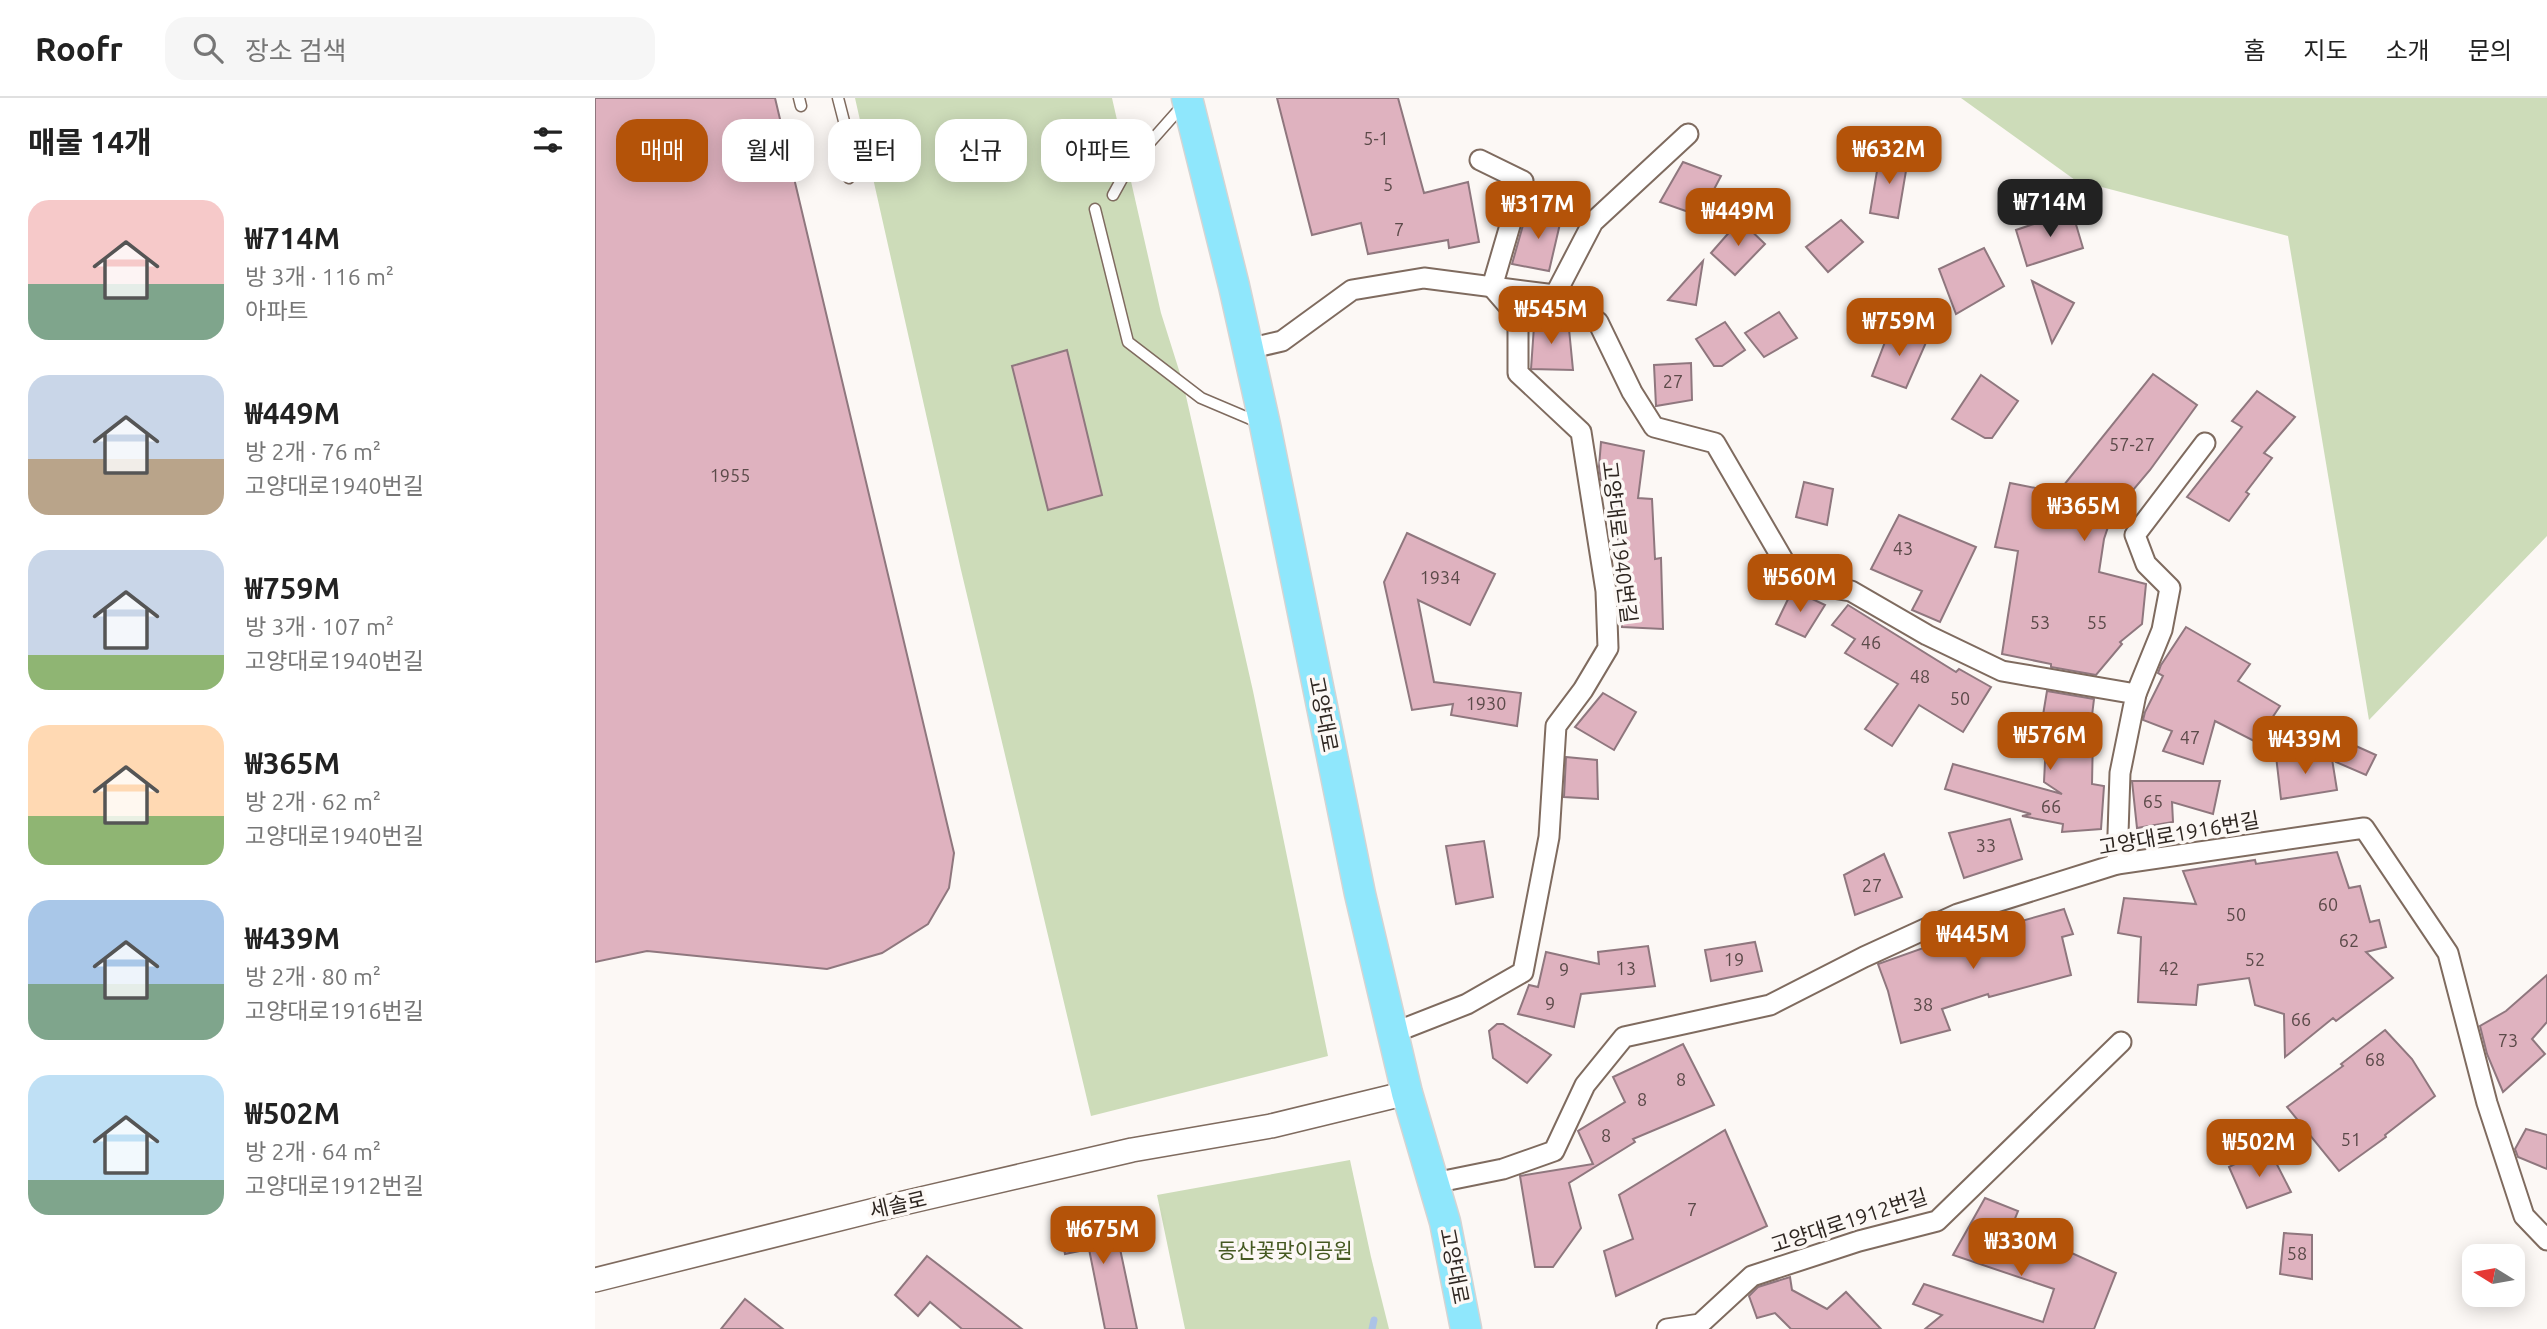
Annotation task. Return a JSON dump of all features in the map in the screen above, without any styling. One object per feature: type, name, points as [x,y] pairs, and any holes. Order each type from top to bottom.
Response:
[{"type":"main road","name":"고양대로","points":[[1187,99],[1265,425],[1360,894],[1407,1093],[1445,1222],[1466,1329]]},
{"type":"street","points":[[1555,295],[1593,222],[1688,134]]},
{"type":"street","points":[[1480,160],[1523,181],[1492,287]]},
{"type":"street","points":[[1248,349],[1282,341],[1352,290],[1424,278],[1555,295],[1598,322],[1632,391],[1654,427],[1715,443],[1796,582],[1851,591],[1927,635],[2002,671],[2136,694]]},
{"type":"street","name":"고양대로1940번길","points":[[1393,1033],[1467,1004],[1524,972],[1549,837],[1556,726],[1583,690],[1608,648],[1606,591],[1581,432],[1518,373],[1518,317],[1492,287]]},
{"type":"street","points":[[2117,864],[2120,773],[2136,694],[2162,630],[2170,588],[2146,564],[2135,535],[2205,443]]},
{"type":"street","name":"고양대로1916번길","points":[[1434,1183],[1503,1169],[1554,1151],[1585,1085],[1624,1037],[1770,1005],[1864,957],[1958,914],[2117,864],[2364,828],[2448,953],[2487,1103],[2524,1216],[2547,1240]]},
{"type":"street","name":"고양대로1912번길","points":[[1667,1329],[1700,1324],[1752,1276],[1859,1241],[1937,1221],[2121,1042]]},
{"type":"street","name":"세솔로","points":[[595,1280],[895,1205],[1132,1150],[1271,1125],[1407,1093]]},
{"type":"lane","points":[[838,98],[843,119]]},
{"type":"lane","points":[[1113,195],[1129,166],[1187,99]]},
{"type":"lane","points":[[1095,209],[1128,342],[1201,398],[1265,425]]},
{"type":"green space","points":[[855,98],[1112,98],[1117,119],[1041,119],[1041,182],[1131,182],[1161,313],[1183,383],[1253,691],[1328,1056],[1091,1116],[961,570],[874,182],[921,182],[921,119],[860,119]]},
{"type":"green space","points":[[1961,98],[2547,98],[2547,536],[2369,720],[2288,236],[2075,180]]},
{"type":"green space","name":"동산꽃맞이공원","points":[[1350,1160],[1389,1329],[1185,1329],[1157,1195]]},
{"type":"building","points":[[595,98],[775,98],[780,119],[722,119],[722,182],[795,182],[954,853],[949,888],[928,924],[882,953],[827,969],[647,951],[595,962]]},
{"type":"building","points":[[1277,98],[1398,98],[1424,193],[1468,182],[1479,242],[1449,248],[1448,240],[1368,254],[1361,223],[1312,235]]},
{"type":"building","points":[[1880,153],[1908,159],[1898,218],[1870,213]]},
{"type":"building","points":[[1683,162],[1721,176],[1700,216],[1660,202]]},
{"type":"building","points":[[1527,211],[1562,215],[1549,271],[1512,264]]},
{"type":"building","points":[[2072,211],[2083,248],[2027,266],[2016,230]]},
{"type":"building","points":[[1740,220],[1765,244],[1735,275],[1711,253]]},
{"type":"building","points":[[1841,220],[1863,242],[1828,272],[1806,247]]},
{"type":"building","points":[[1984,248],[2004,286],[1956,314],[1939,269]]},
{"type":"building","points":[[1703,261],[1696,305],[1668,300]]},
{"type":"building","points":[[2032,281],[2074,303],[2052,343]]},
{"type":"building","points":[[1535,312],[1569,329],[1573,370],[1531,369]]},
{"type":"building","points":[[1779,312],[1797,338],[1764,357],[1745,333]]},
{"type":"building","points":[[1725,322],[1745,350],[1722,366],[1714,366],[1696,339]]},
{"type":"building","points":[[1890,329],[1928,338],[1906,388],[1872,376]]},
{"type":"building","points":[[1067,350],[1102,495],[1048,510],[1012,366]]},
{"type":"building","points":[[1691,363],[1692,400],[1656,406],[1654,365]]},
{"type":"building","points":[[2153,374],[2197,405],[2150,470],[2112,515],[2104,539],[2099,572],[2146,584],[2142,624],[2120,642],[2122,644],[2096,675],[2002,654],[2018,551],[1995,547],[2010,483],[2056,492],[2060,490]]},
{"type":"building","points":[[1981,375],[2018,401],[1992,438],[1985,438],[1952,419]]},
{"type":"building","points":[[2257,391],[2295,417],[2264,453],[2272,458],[2246,492],[2249,494],[2229,521],[2187,497],[2242,427],[2232,421]]},
{"type":"building","points":[[1601,442],[1644,451],[1638,498],[1652,499],[1655,559],[1661,558],[1663,629],[1622,627],[1618,537],[1614,537],[1616,483],[1601,480]]},
{"type":"building","points":[[1804,482],[1833,489],[1827,525],[1796,517]]},
{"type":"building","points":[[1899,515],[1976,547],[1940,622],[1912,610],[1922,591],[1871,569]]},
{"type":"building","points":[[1407,533],[1495,574],[1470,625],[1418,600],[1434,682],[1521,693],[1517,726],[1451,715],[1453,704],[1412,710],[1384,582]]},
{"type":"building","points":[[1791,593],[1806,596],[1825,605],[1805,637],[1776,624]]},
{"type":"building","points":[[1848,605],[1956,672],[1959,669],[1991,687],[1963,732],[1919,705],[1892,746],[1865,729],[1898,684],[1845,653],[1855,639],[1832,625]]},
{"type":"building","points":[[2186,627],[2250,664],[2238,681],[2280,706],[2256,742],[2215,721],[2203,764],[2163,751],[2172,731],[2143,720],[2163,676],[2158,673],[2161,665]]},
{"type":"building","points":[[2047,691],[2094,699],[2090,732],[2093,733],[2092,784],[2104,786],[2101,829],[2062,832],[2063,824],[2022,816],[2031,814],[1945,789],[1953,764],[2062,794],[2044,782],[2047,721],[2042,721]]},
{"type":"building","points":[[1603,693],[1636,712],[1614,750],[1575,727]]},
{"type":"building","points":[[2347,742],[2376,755],[2366,775],[2336,762]]},
{"type":"building","points":[[2276,756],[2332,759],[2337,790],[2281,799]]},
{"type":"building","points":[[1566,757],[1597,760],[1598,799],[1564,797]]},
{"type":"building","points":[[2132,781],[2220,781],[2213,814],[2172,802],[2173,822],[2137,828]]},
{"type":"building","points":[[2010,819],[2022,859],[1964,878],[1949,833]]},
{"type":"building","points":[[1484,841],[1493,897],[1456,904],[1446,846]]},
{"type":"building","points":[[2337,852],[2349,888],[2360,886],[2370,922],[2379,920],[2386,947],[2366,952],[2393,978],[2336,1021],[2333,1018],[2285,1057],[2284,1014],[2255,1005],[2249,978],[2198,985],[2196,1005],[2138,1002],[2141,937],[2118,933],[2124,898],[2196,904],[2183,871],[2255,860],[2256,864]]},
{"type":"building","points":[[1884,854],[1902,897],[1855,915],[1844,875]]},
{"type":"building","points":[[2064,909],[2073,934],[2062,937],[2071,975],[1989,997],[1988,994],[1942,1009],[1950,1030],[1901,1043],[1878,964],[1957,936],[1958,939]]},
{"type":"building","points":[[1755,942],[1762,971],[1711,981],[1705,950]]},
{"type":"building","points":[[1648,946],[1655,986],[1581,994],[1574,1027],[1518,1014],[1529,985],[1538,987],[1546,952],[1599,964],[1598,952]]},
{"type":"building","points":[[2547,975],[2547,1022],[2532,1039],[2545,1054],[2503,1092],[2487,1054],[2480,1026],[2506,1011]]},
{"type":"building","points":[[1497,1024],[1503,1024],[1551,1055],[1527,1083],[1493,1058],[1489,1031]]},
{"type":"building","points":[[2385,1030],[2412,1059],[2435,1096],[2385,1135],[2386,1137],[2339,1171],[2287,1107],[2343,1066],[2341,1064]]},
{"type":"building","points":[[1683,1044],[1714,1105],[1633,1139],[1635,1142],[1569,1183],[1581,1228],[1553,1267],[1535,1267],[1520,1176],[1593,1164],[1578,1131],[1625,1102],[1613,1077]]},
{"type":"building","points":[[2526,1129],[2547,1135],[2547,1169],[2518,1157],[2515,1149]]},
{"type":"building","points":[[1725,1130],[1767,1226],[1616,1296],[1604,1251],[1633,1239],[1619,1195]]},
{"type":"building","points":[[2268,1147],[2291,1192],[2247,1208],[2229,1167]]},
{"type":"building","points":[[1985,1198],[2018,1211],[2012,1226],[2116,1273],[2094,1329],[1925,1329],[1942,1315],[1913,1304],[1924,1284],[2043,1322],[2054,1289],[1953,1255]]},
{"type":"building","points":[[1112,1211],[1137,1329],[1105,1329],[1089,1249],[1065,1254],[1059,1223]]},
{"type":"building","points":[[2284,1233],[2312,1235],[2312,1279],[2280,1274]]},
{"type":"building","points":[[927,1256],[1022,1329],[962,1329],[930,1302],[918,1316],[895,1295]]},
{"type":"building","points":[[1790,1277],[1792,1290],[1827,1309],[1846,1292],[1881,1329],[1791,1329],[1775,1313],[1757,1318],[1749,1296],[1758,1287]]},
{"type":"building","points":[[745,1299],[783,1329],[721,1329]]},
{"type":"waterway","points":[[1372,1329],[1374,1320]]}]
